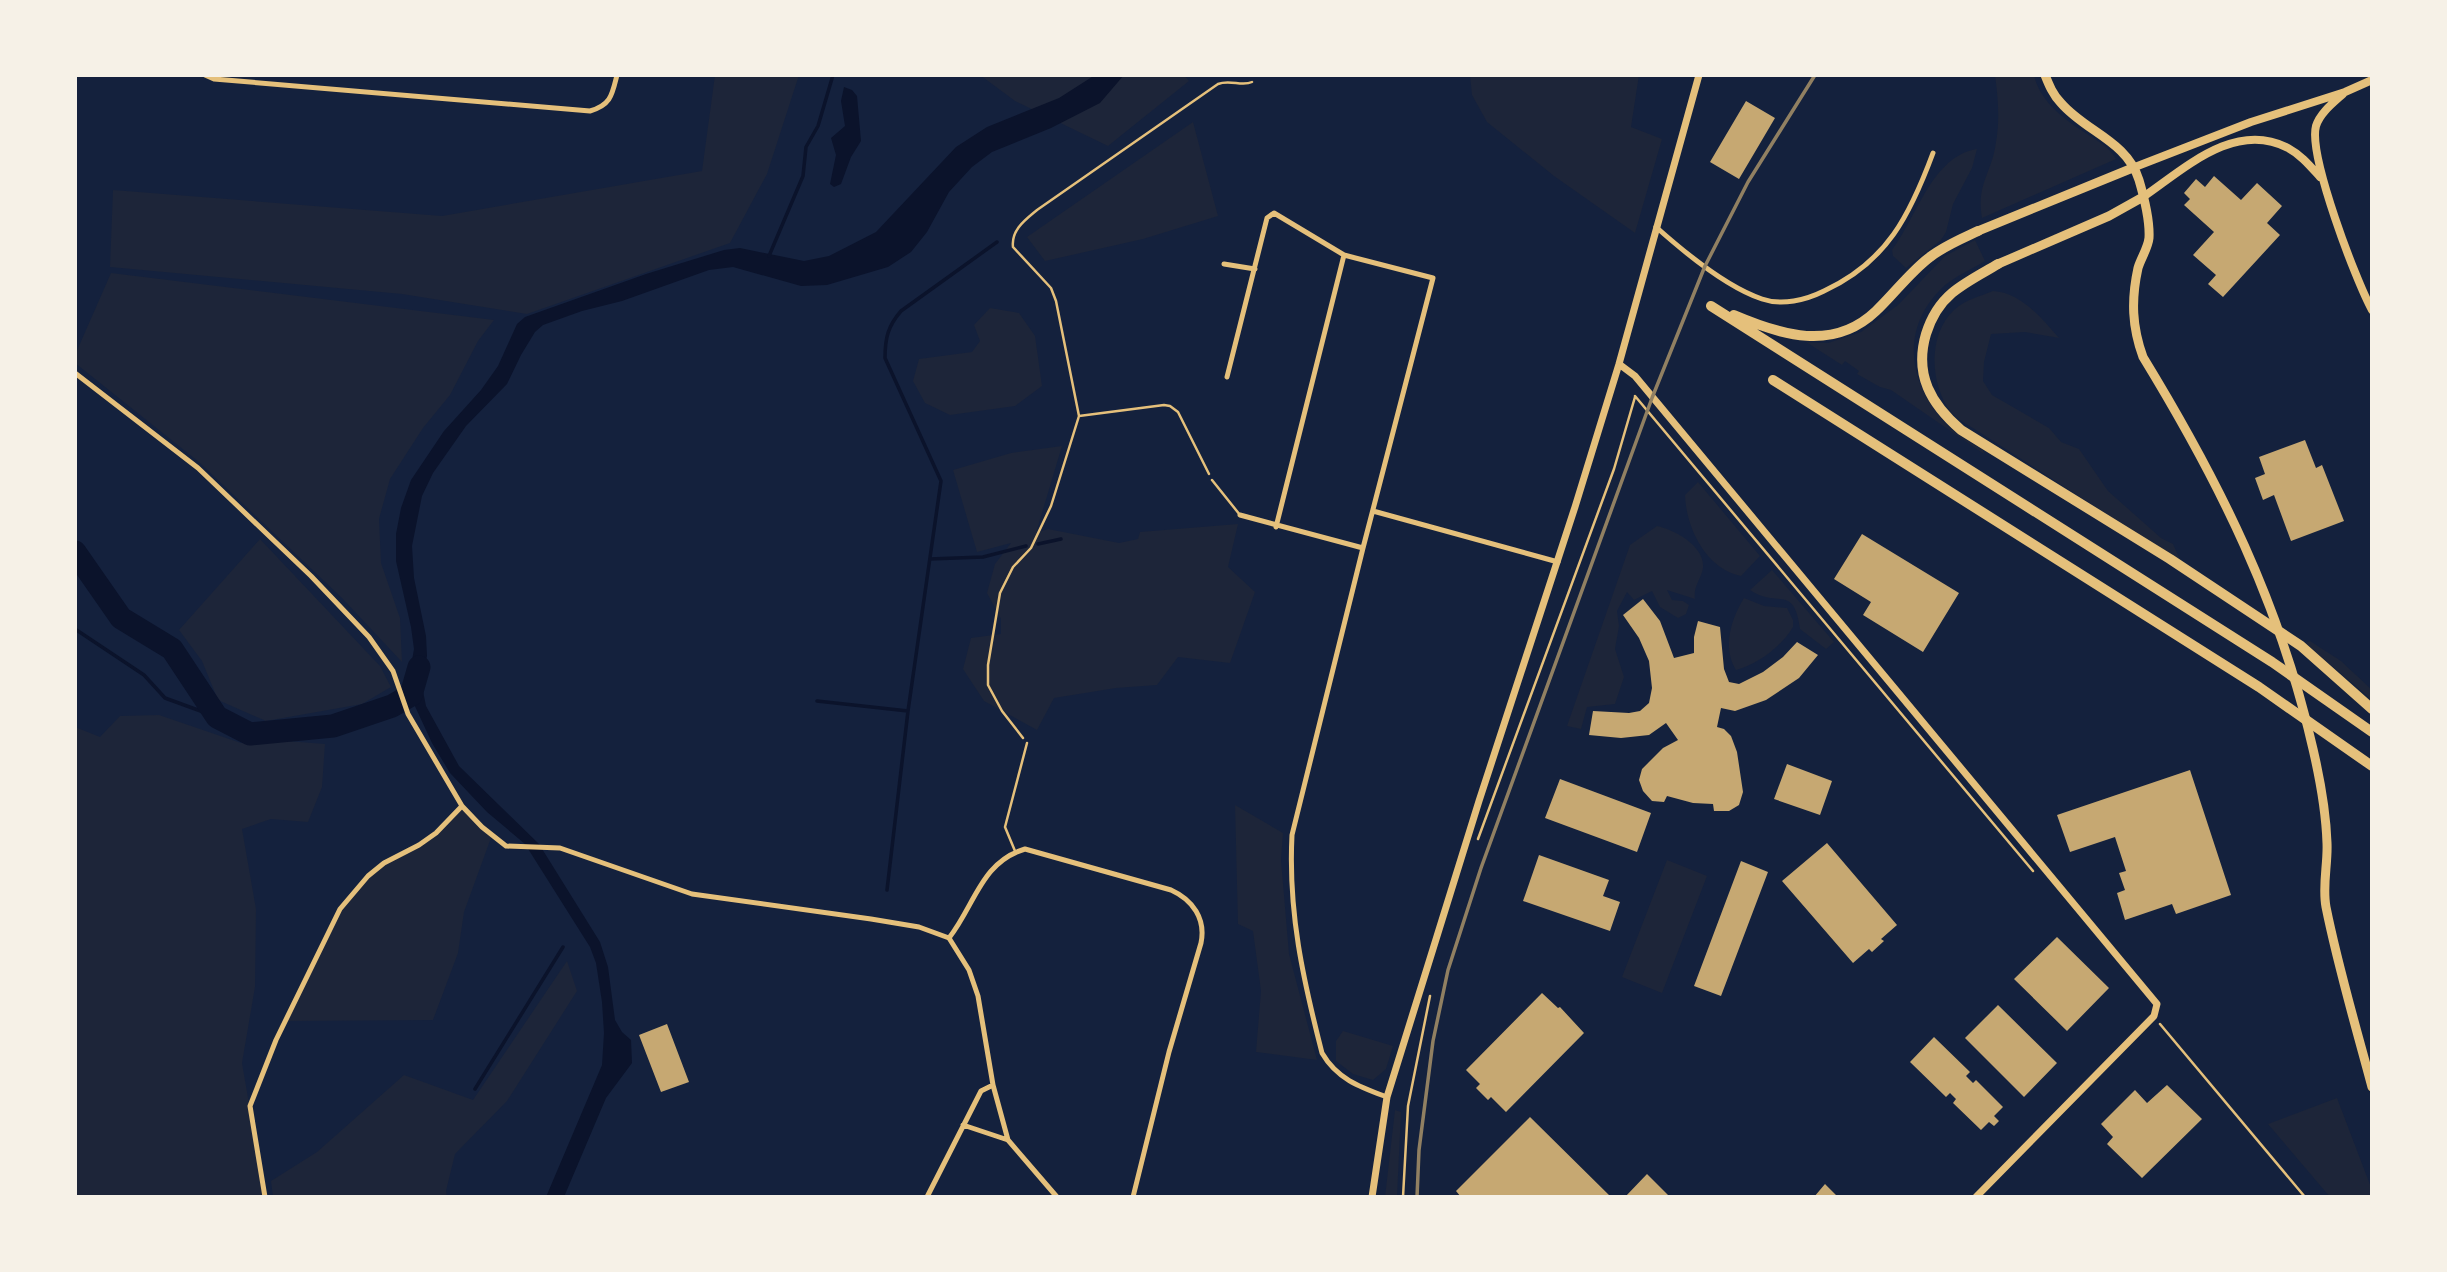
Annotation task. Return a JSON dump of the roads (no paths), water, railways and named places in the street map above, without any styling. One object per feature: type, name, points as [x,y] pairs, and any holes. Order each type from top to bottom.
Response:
[{"type":"highway","points":[[1978,231],[1929,257],[1860,323],[1827,335],[1792,336],[1765,329],[1711,306],[2272,662],[2372,732]]},
{"type":"highway","points":[[1998,264],[1952,293],[1930,320],[1923,343],[1921,370],[1924,383],[1948,419],[1972,437],[2170,559],[2301,646],[2372,709]]},
{"type":"highway","points":[[1773,380],[2259,687],[2372,766]]},
{"type":"main road","points":[[2045,75],[2052,90],[2067,109],[2096,133],[2116,145],[2135,167],[2143,197],[2149,239],[2134,289],[2134,328],[2143,357],[2230,511],[2261,581],[2292,672],[2315,763],[2327,843],[2326,904],[2372,1087]]},
{"type":"main road","points":[[1978,231],[2251,122],[2345,92],[2372,80]]},
{"type":"main road","points":[[2345,92],[2324,112],[2316,125],[2315,147],[2322,179],[2371,311]]},
{"type":"main road","points":[[1998,264],[2109,216],[2143,197],[2203,155],[2218,147],[2240,141],[2260,140],[2289,148],[2302,157],[2322,179]]},
{"type":"street","points":[[205,75],[214,79],[590,111],[603,107],[611,95],[617,75]]},
{"type":"street","points":[[1372,1197],[1387,1097],[1619,364],[1699,75]]},
{"type":"street","points":[[2357,76],[2360,85]]},
{"type":"street","points":[[1656,227],[1737,287],[1763,300],[1787,302],[1813,297],[1860,271],[1879,255],[1906,215],[1933,153]]},
{"type":"street","points":[[1227,377],[1267,218],[1275,213],[1344,255],[1433,278],[1294,826],[1290,868],[1298,955],[1322,1053],[1329,1066],[1343,1078],[1387,1097]]},
{"type":"street","points":[[1276,527],[1344,255]]},
{"type":"street","points":[[1224,264],[1255,269]]},
{"type":"street","points":[[1619,364],[1635,376],[2155,999],[2157,1009],[2154,1016],[1976,1197]]},
{"type":"street","points":[[75,373],[198,468],[311,576],[369,637],[393,671],[408,714],[462,806],[506,846],[560,849],[692,894],[919,927],[949,938],[969,970],[978,996],[993,1085],[1008,1140],[1057,1197]]},
{"type":"street","points":[[1373,511],[1558,562]]},
{"type":"street","points":[[1240,515],[1276,527],[1363,548]]},
{"type":"street","points":[[265,1197],[250,1106],[276,1040],[340,909],[368,876],[384,863],[436,833],[462,806]]},
{"type":"street","points":[[949,938],[995,864],[1015,851],[1025,849],[1175,891],[1187,899],[1199,915],[1203,932],[1201,943],[1169,1052],[1133,1197]]},
{"type":"street","points":[[927,1197],[981,1091],[993,1085]]},
{"type":"street","points":[[963,1125],[1008,1140]]},
{"type":"lane","points":[[1212,480],[1240,515]]},
{"type":"lane","points":[[1015,851],[1005,827],[1027,743]]},
{"type":"waterway","points":[[769,256],[803,176],[806,147],[818,126],[833,75]]},
{"type":"waterway","points":[[887,890],[908,711],[941,481],[885,358],[887,338],[890,327],[901,311],[997,242]]},
{"type":"waterway","points":[[1038,544],[1061,539]]},
{"type":"waterway","points":[[930,559],[983,557],[1026,546]]},
{"type":"waterway","points":[[75,552],[121,618],[172,649],[217,717],[250,734],[333,726],[392,706],[411,695],[419,667]]},
{"type":"waterway","points":[[75,629],[144,675],[165,698],[217,717]]},
{"type":"waterway","points":[[817,701],[908,711]]},
{"type":"waterway","points":[[475,1089],[563,947]]},
{"type":"railway","points":[[1417,1197],[1419,1150],[1433,1041],[1448,970],[1481,868],[1652,398],[1705,266],[1748,182],[1815,75]]}]
